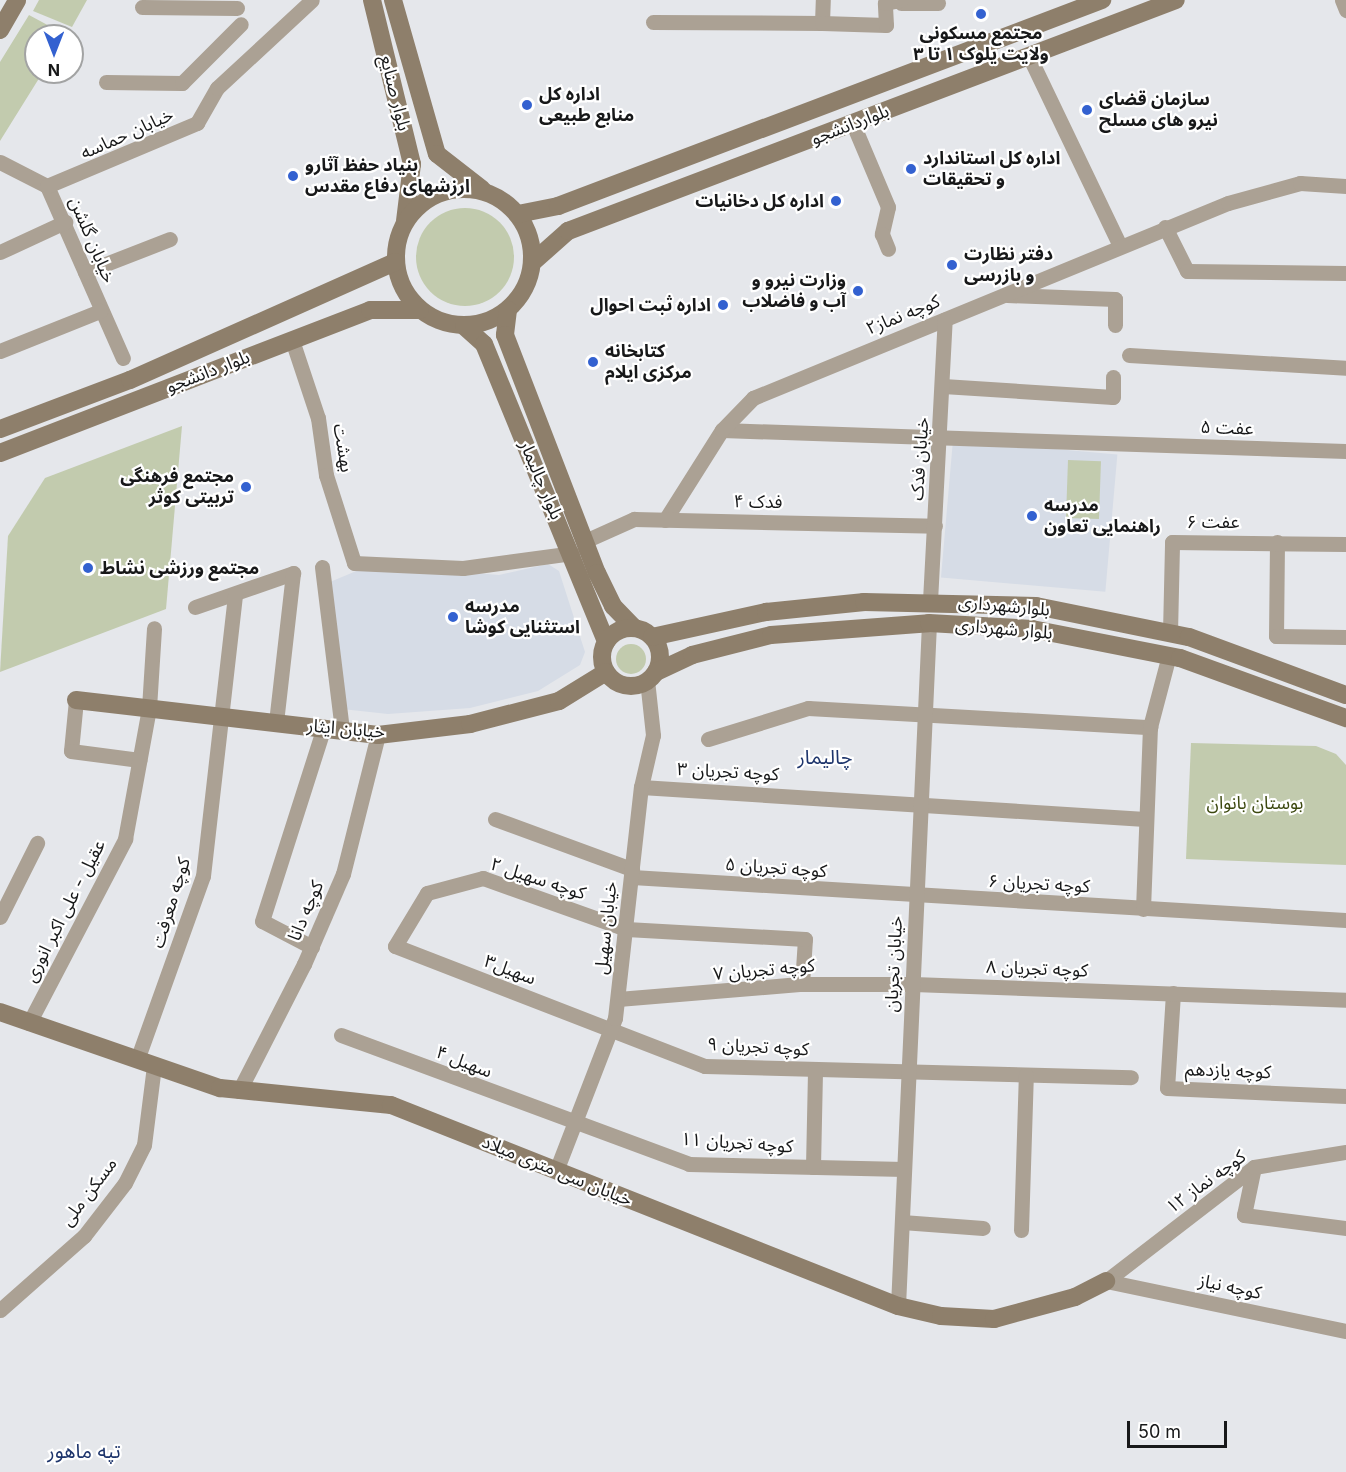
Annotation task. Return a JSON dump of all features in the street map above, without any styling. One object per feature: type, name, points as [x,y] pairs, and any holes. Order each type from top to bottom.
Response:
[{"type":"main road","name":"بلوار صنایع","points":[[372,0],[412,164],[404,223]]},
{"type":"main road","name":"بلوار صنایع","points":[[393,0],[437,154],[486,192]]},
{"type":"main road","name":"بلواردانشجو","points":[[518,214],[558,206],[1102,0]]},
{"type":"main road","name":"بلواردانشجو","points":[[533,262],[568,231],[1176,0]]},
{"type":"main road","points":[[0,30],[10,6]]},
{"type":"main road","points":[[486,192],[518,214],[532,245],[533,262],[530,280],[508,310],[464,326],[420,310],[399,280],[395,262],[404,223],[440,193],[486,192]]},
{"type":"main road","name":"بلوار دانشجو","points":[[0,429],[130,380],[395,262]]},
{"type":"main road","name":"بلوار دانشجو","points":[[0,453],[370,310],[420,310]]},
{"type":"main road","name":"بلوار چالیمار","points":[[508,310],[505,335],[579,547],[606,642]]},
{"type":"main road","name":"بلوار چالیمار","points":[[464,326],[484,344],[579,547],[613,606],[634,628]]},
{"type":"main road","points":[[929,623],[930,601]]},
{"type":"main road","name":"بلوارشهرداری","points":[[652,637],[766,612],[930,601],[1036,606],[1170,633],[1346,695]]},
{"type":"main road","name":"بلوار شهرداری","points":[[651,676],[692,655],[771,635],[929,623],[1032,629],[1169,655],[1346,718]]},
{"type":"main road","points":[[634,628],[652,637],[660,654],[651,676],[627,686],[606,672],[601,657],[606,642],[617,631],[634,628]]},
{"type":"main road","name":"خیابان ایثار","points":[[76,700],[378,735],[470,724],[559,701],[606,672]]},
{"type":"main road","name":"خیابان سی متری میلاد","points":[[0,1012],[154,1066],[239,1091],[391,1105],[898,1306],[941,1316],[994,1319],[1075,1297],[1106,1281]]},
{"type":"street","name":"خیابان حماسه","points":[[47,186],[197,123],[217,88],[252,50],[312,0]]},
{"type":"street","points":[[822,23],[823,0]]},
{"type":"street","points":[[1342,0],[1346,10]]},
{"type":"street","points":[[653,22],[886,25],[885,3],[938,3]]},
{"type":"street","points":[[142,7],[237,4],[241,24],[252,50]]},
{"type":"street","points":[[106,82],[182,83],[241,24]]},
{"type":"street","points":[[1029,56],[1120,246]]},
{"type":"street","points":[[853,124],[888,207],[882,234],[888,249]]},
{"type":"street","name":"خیابان گلشن","points":[[0,162],[47,186],[65,222],[100,311],[123,358]]},
{"type":"street","name":"کوچه نماز۲","points":[[665,520],[722,430],[753,398],[1165,227],[1299,183],[1346,186]]},
{"type":"street","points":[[0,252],[65,222]]},
{"type":"street","points":[[1165,227],[1187,271],[1346,273]]},
{"type":"street","points":[[85,272],[170,239]]},
{"type":"street","points":[[1002,295],[1115,298],[1115,326]]},
{"type":"street","points":[[0,351],[100,311]]},
{"type":"street","name":"خیابان فدک","points":[[930,601],[941,434],[945,319]]},
{"type":"street","name":"بهشت","points":[[292,340],[318,418],[326,475],[354,563]]},
{"type":"street","points":[[1129,355],[1346,368]]},
{"type":"street","points":[[943,386],[1113,397],[1113,377]]},
{"type":"street","name":"عفت ۵","points":[[722,430],[941,434],[1107,443],[1155,437],[1346,451]]},
{"type":"street","name":"فدک ۴","points":[[354,563],[463,568],[579,547],[634,519],[935,526]]},
{"type":"street","name":"عفت ۶","points":[[1170,633],[1172,542],[1346,544]]},
{"type":"street","points":[[1277,542],[1276,636],[1346,637]]},
{"type":"street","points":[[312,947],[262,921],[333,728],[322,567]]},
{"type":"street","points":[[195,607],[293,573],[276,722]]},
{"type":"street","name":"کوچه معرفت","points":[[137,1060],[203,876],[224,716],[235,594]]},
{"type":"street","name":"خیابان تجریان","points":[[898,1306],[929,623]]},
{"type":"street","name":"عقیل - علی اکبر انوری","points":[[29,1023],[125,839],[149,708],[154,628]]},
{"type":"street","points":[[1143,909],[1150,727],[1169,655]]},
{"type":"street","name":"خیابان سهیل","points":[[556,1171],[611,1030],[618,999],[641,787],[653,735],[651,676]]},
{"type":"street","points":[[76,700],[71,751],[139,760]]},
{"type":"street","points":[[708,740],[808,708],[926,711],[1150,727]]},
{"type":"street","name":"کوچه دانا","points":[[239,1091],[312,947],[342,874],[378,735]]},
{"type":"street","name":"کوچه تجریان ۳","points":[[641,787],[921,802],[1145,819]]},
{"type":"street","name":"کوچه تجریان ۵","points":[[495,819],[632,873],[917,897]]},
{"type":"street","points":[[0,916],[37,843]]},
{"type":"street","name":"کوچه سهیل ۲","points":[[395,946],[427,893],[483,878],[626,929]]},
{"type":"street","name":"کوچه تجریان ۶","points":[[917,897],[1346,920]]},
{"type":"street","points":[[626,929],[805,939],[802,984]]},
{"type":"street","name":"سهیل۳","points":[[395,946],[611,1030]]},
{"type":"street","name":"کوچه تجریان ۷","points":[[618,999],[802,984],[913,984]]},
{"type":"street","name":"کوچه تجریان ۸","points":[[913,984],[1346,1000]]},
{"type":"street","name":"کوچه یازدهم","points":[[1166,993],[1167,1088],[1346,1096]]},
{"type":"street","name":"کوچه تجریان ۹","points":[[611,1030],[705,1066],[1131,1077]]},
{"type":"street","name":"سهیل ۴","points":[[341,1035],[573,1123]]},
{"type":"street","name":"مسکن ملی","points":[[0,1310],[84,1236],[125,1183],[144,1145],[154,1066]]},
{"type":"street","points":[[813,1167],[814,1069]]},
{"type":"street","points":[[1021,1230],[1026,1075]]},
{"type":"street","name":"کوچه تجریان ۱۱","points":[[573,1123],[689,1164],[904,1169]]},
{"type":"street","name":"کوچه نماز ۱۲","points":[[1106,1281],[1254,1167],[1346,1152]]},
{"type":"street","points":[[1254,1167],[1244,1215],[1346,1228]]},
{"type":"street","points":[[902,1222],[983,1228]]},
{"type":"street","name":"کوچه نیاز","points":[[1106,1281],[1346,1331]]},
{"type":"shaded area","name":"مدرسه راهنمایی تعاون","points":[[953,440],[1117,454],[1105,592],[941,577]]},
{"type":"shaded area","name":"مدرسه استثنایی کوشا","points":[[373,564],[499,575],[548,564],[559,571],[585,652],[580,665],[538,691],[470,708],[388,714],[342,709],[330,582]]},
{"type":"green space","points":[[39,0],[87,0],[74,24],[65,24],[33,11]]},
{"type":"green space","points":[[29,15],[46,24],[24,24],[24,84],[36,84],[0,141],[0,62]]},
{"type":"green space","points":[[465,208],[484,212],[500,222],[510,238],[514,257],[510,276],[500,292],[484,302],[465,306],[446,302],[430,292],[420,276],[416,257],[420,238],[430,222],[446,212]]},
{"type":"green space","name":"مجتمع ورزشی نشاط","points":[[182,426],[166,609],[0,672],[8,536],[45,478]]},
{"type":"green space","points":[[1068,460],[1101,461],[1099,519],[1066,518]]},
{"type":"green space","points":[[631,644],[642,648],[646,659],[642,670],[631,674],[620,670],[616,659],[620,648]]},
{"type":"green space","name":"بوستان بانوان","points":[[1191,743],[1316,746],[1336,754],[1346,765],[1346,865],[1186,859]]},
{"type":"place","name":"مجتمع مسکونی ولایت یلوک ۱ تا ۳","points":[[981,14]]},
{"type":"place","name":"اداره کل منابع طبیعی","points":[[527,105]]},
{"type":"place","name":"سازمان قضای نیرو های مسلح","points":[[1087,110]]},
{"type":"place","name":"اداره کل استاندارد و تحقیقات","points":[[911,169]]},
{"type":"place","name":"بنیاد حفظ آثارو ارزشهای دفاع مقدس","points":[[293,176]]},
{"type":"place","name":"اداره کل دخانیات","points":[[836,201]]},
{"type":"place","name":"دفتر نظارت و بازرسی","points":[[952,265]]},
{"type":"place","name":"وزارت نیرو و آب و فاضلاب","points":[[858,291]]},
{"type":"place","name":"اداره ثبت احوال","points":[[723,305]]},
{"type":"place","name":"کتابخانه مرکزی ایلام","points":[[593,362]]},
{"type":"place","name":"مجتمع فرهنگی تربیتی کوثر","points":[[246,487]]},
{"type":"place","name":"مدرسه راهنمایی تعاون","points":[[1032,516]]},
{"type":"place","name":"مجتمع ورزشی نشاط","points":[[88,568]]},
{"type":"place","name":"مدرسه استثنایی کوشا","points":[[453,617]]},
{"type":"district","name":"چالیمار","points":[[825,757]]},
{"type":"district","name":"تپه ماهور","points":[[84,1451]]}]
